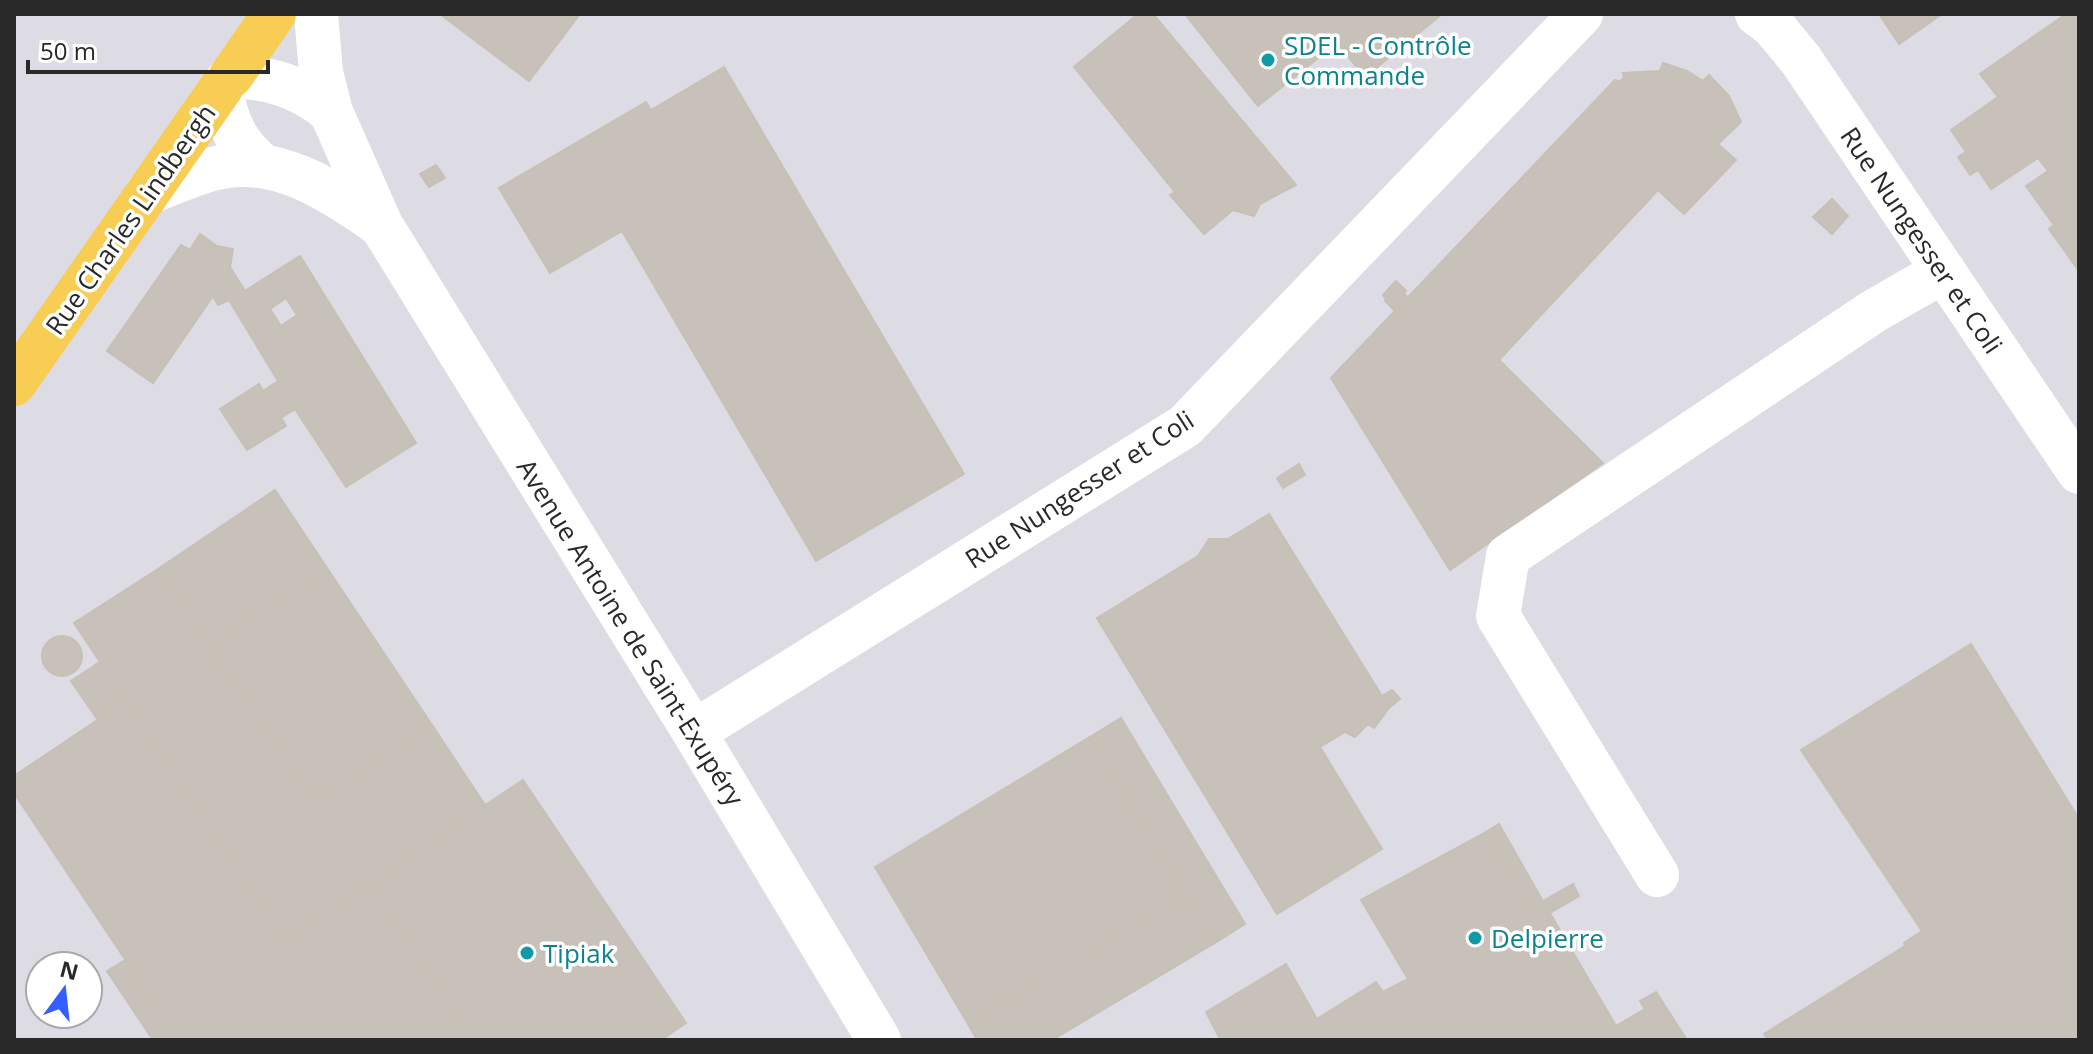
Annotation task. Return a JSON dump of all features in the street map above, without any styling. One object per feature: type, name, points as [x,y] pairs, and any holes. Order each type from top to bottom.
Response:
[{"type":"main road","name":"Rue Charles Lindbergh","points":[[14,384],[274,14]]},
{"type":"street","name":"Avenue Antoine de Saint-Exupéry","points":[[316,14],[321,72],[331,112],[381,225],[694,732],[879,1040]]},
{"type":"street","name":"Rue Nungesser et Coli","points":[[694,732],[1185,426],[1581,14]]},
{"type":"street","name":"Rue Nungesser et Coli","points":[[1757,14],[1773,26],[1801,60],[2079,472]]},
{"type":"street","points":[[226,82],[252,77],[284,83],[314,98],[331,112]]},
{"type":"street","name":"Avenue Antoine de Saint-Exupéry","points":[[226,82],[225,114],[235,138],[248,154],[262,165],[329,189],[381,225]]},
{"type":"street","name":"Avenue Antoine de Saint-Exupéry","points":[[147,193],[213,168],[262,165]]},
{"type":"street","points":[[1657,875],[1498,616],[1508,556],[1874,311],[1944,271]]},
{"type":"shaded area","points":[[14,14],[2079,14],[2079,1040],[14,1040]]},
{"type":"building","points":[[440,14],[580,14],[529,81]]},
{"type":"building","points":[[1138,14],[1153,14],[1296,185],[1260,204],[1254,216],[1233,210],[1204,234],[1170,195],[1175,192],[1074,67]]},
{"type":"building","name":"SDEL - Contrôle Commande","points":[[1185,14],[1442,14],[1365,77],[1337,43],[1258,106]]},
{"type":"building","points":[[1879,14],[1942,14],[1899,44]]},
{"type":"building","points":[[2066,14],[2079,14],[2079,271],[2049,229],[2054,225],[2026,186],[2048,171],[2038,158],[1991,189],[1978,170],[1970,175],[1958,157],[1966,152],[1951,130],[1998,97],[1980,74]]},
{"type":"building","points":[[1663,63],[1687,71],[1703,81],[1709,75],[1729,96],[1741,122],[1718,144],[1736,160],[1684,214],[1658,190],[1499,360],[1603,463],[1450,570],[1331,378],[1615,80],[1619,82],[1624,78],[1623,73],[1660,71]]},
{"type":"building","points":[[724,67],[964,474],[816,561],[622,231],[550,273],[499,188],[646,102],[651,110]]},
{"type":"building","points":[[436,165],[445,178],[429,187],[420,174]]},
{"type":"building","points":[[1832,199],[1848,216],[1832,234],[1813,217]]},
{"type":"building","points":[[200,234],[217,246],[233,249],[230,267],[245,291],[300,256],[416,443],[346,487],[295,409],[281,418],[286,426],[247,450],[220,409],[259,384],[263,391],[278,381],[229,300],[218,305],[213,296],[153,383],[107,351],[181,245],[190,250]],"holes":[[[286,298],[297,315],[281,326],[270,309]]]},
{"type":"building","points":[[1396,281],[1406,291],[1404,293],[1408,298],[1395,311],[1383,295]]},
{"type":"building","points":[[1299,464],[1305,475],[1283,488],[1277,478]]},
{"type":"building","points":[[275,490],[327,568],[210,646],[158,569]]},
{"type":"building","points":[[1269,514],[1382,696],[1392,690],[1400,699],[1374,728],[1368,724],[1355,737],[1345,732],[1320,747],[1382,849],[1277,914],[1097,618],[1198,556],[1209,539],[1228,539]]},
{"type":"building","points":[[327,568],[432,725],[315,803],[210,646]]},
{"type":"building","points":[[158,569],[315,803],[432,725],[485,805],[284,938],[74,623]]},
{"type":"building","points":[[62,636],[76,642],[82,656],[76,670],[62,676],[48,670],[42,656],[48,642]]},
{"type":"building","points":[[1971,644],[2079,819],[2079,1040],[1768,1040],[1764,1034],[1905,946],[1904,943],[1922,931],[1801,750]]},
{"type":"building","points":[[100,662],[126,701],[98,720],[71,681]]},
{"type":"building","points":[[126,701],[284,938],[368,883],[473,1040],[179,1040],[14,793],[14,776]]},
{"type":"building","points":[[1121,718],[1245,924],[1213,944],[1090,737]]},
{"type":"building","points":[[1090,737],[1183,895],[968,1024],[875,867]]},
{"type":"building","name":"Tipiak","points":[[523,780],[686,1023],[661,1040],[473,1040],[368,883]]},
{"type":"building","points":[[1499,824],[1540,896],[1527,903],[1486,832]]},
{"type":"building","name":"Delpierre","points":[[1486,832],[1527,903],[1540,896],[1616,1026],[1645,1009],[1640,1001],[1656,992],[1687,1040],[1218,1040],[1206,1012],[1286,964],[1317,1019],[1376,982],[1383,992],[1408,979],[1361,900]]},
{"type":"building","points":[[1573,884],[1579,896],[1550,913],[1543,901]]},
{"type":"building","points":[[1183,895],[1213,944],[1052,1040],[977,1040],[968,1024]]},
{"type":"building","points":[[125,960],[179,1040],[153,1040],[107,971]]},
{"type":"place","name":"SDEL - Contrôle Commande","points":[[1268,60]]},
{"type":"place","name":"Delpierre","points":[[1475,938]]},
{"type":"place","name":"Tipiak","points":[[527,953]]}]
